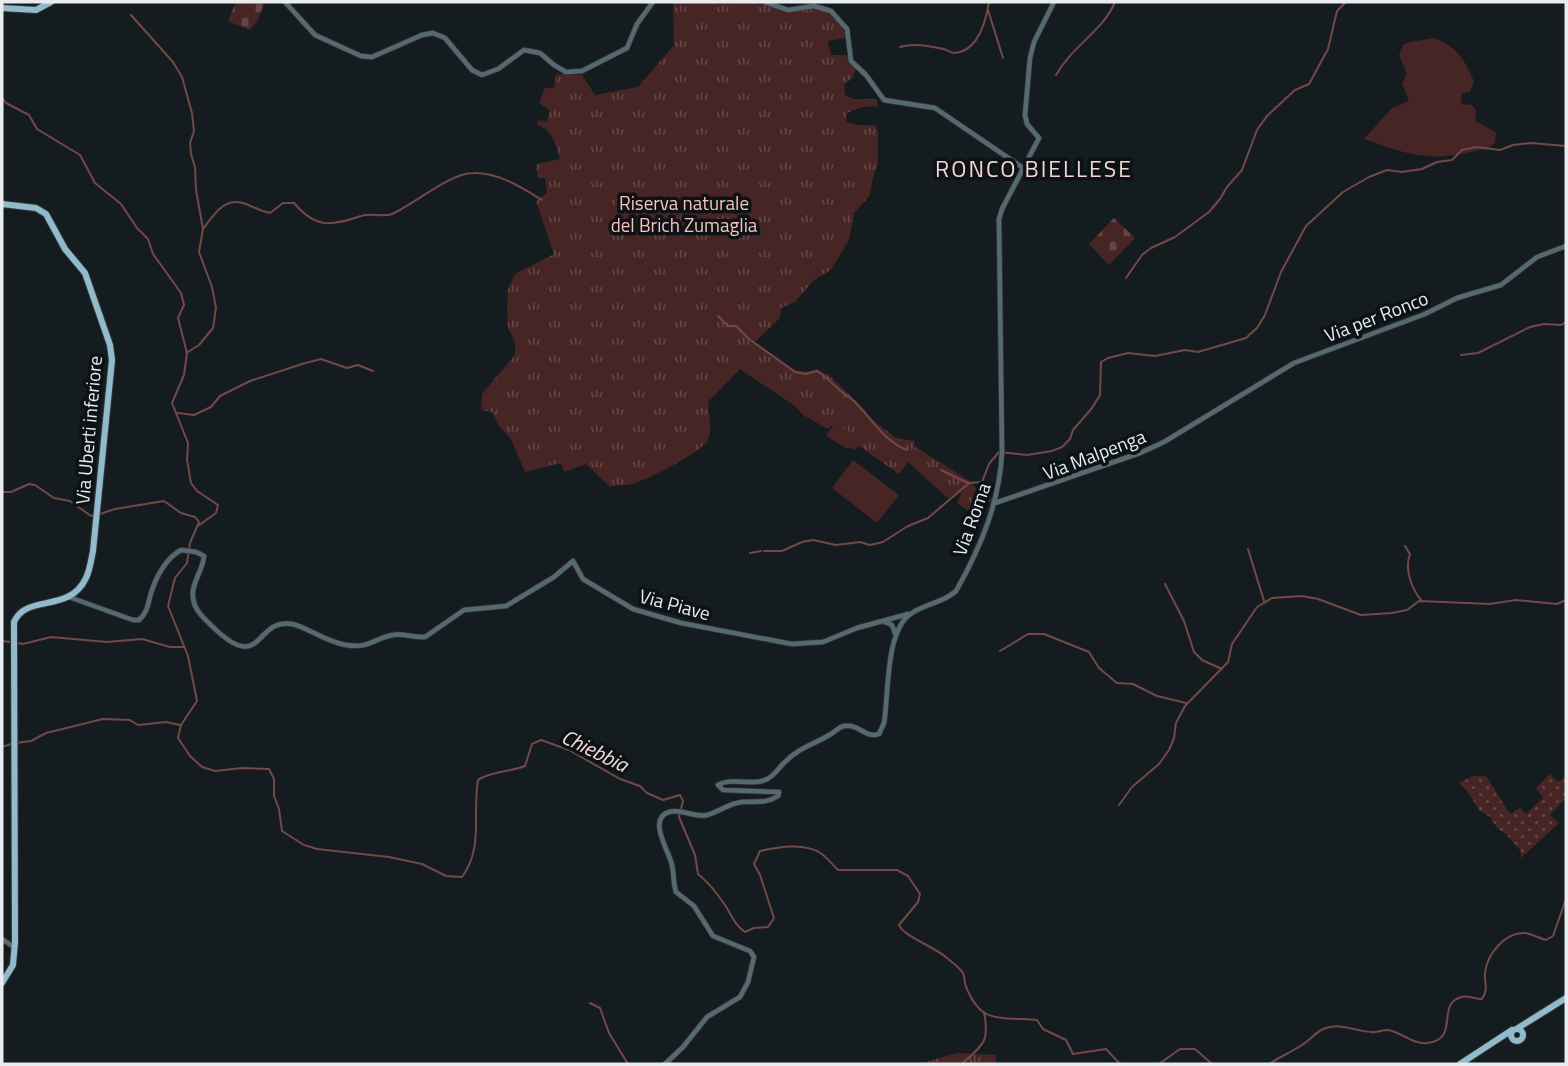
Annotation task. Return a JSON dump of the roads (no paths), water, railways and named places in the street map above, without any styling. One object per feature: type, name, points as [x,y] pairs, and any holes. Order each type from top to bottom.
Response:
[{"type":"main road","points":[[2,8],[36,10],[51,2]]},
{"type":"main road","name":"Via Uberti inferiore","points":[[2,204],[36,208],[46,214],[65,249],[85,273],[110,345],[111,381],[93,551],[86,578],[69,597],[55,603],[27,607],[14,622],[14,947]]},
{"type":"main road","points":[[2,983],[13,965],[14,947]]},
{"type":"main road","points":[[1460,1064],[1518,1031],[1566,998]]},
{"type":"main road","points":[[1513,1040],[1511,1034],[1518,1031]]},
{"type":"main road","points":[[1496,1042],[1520,1040],[1518,1031]]},
{"type":"street","points":[[285,2],[318,37],[361,57],[372,57],[415,37],[433,33],[445,38],[477,74],[492,73],[524,50],[540,53],[560,70],[571,72],[588,69],[627,48],[637,24],[653,2]]},
{"type":"street","points":[[765,2],[788,10],[814,6],[831,11],[847,29],[851,61],[866,75],[884,100],[935,108],[1023,168]]},
{"type":"street","name":"Via Roma","points":[[665,1064],[707,1017],[740,997],[748,982],[754,957],[750,951],[713,936],[694,906],[674,888],[672,863],[659,828],[665,813],[674,810],[707,815],[739,802],[767,802],[774,799],[779,792],[723,790],[718,785],[724,782],[747,783],[767,779],[806,746],[842,726],[851,725],[872,736],[882,731],[894,642],[900,626],[912,612],[947,599],[956,591],[995,503],[1002,452],[999,219],[1037,142],[1037,134],[1027,124],[1025,115],[1030,58],[1034,42],[1055,2]]},
{"type":"street","name":"Via per Ronco","points":[[1198,420],[1294,363],[1457,299],[1500,285],[1537,257],[1566,246]]},
{"type":"street","name":"Via Malpenga","points":[[995,503],[1140,453],[1198,420]]},
{"type":"street","name":"Via Piave","points":[[81,600],[139,620],[146,612],[151,591],[163,568],[178,551],[185,550],[194,551],[204,559],[192,592],[197,611],[228,641],[246,647],[279,625],[294,624],[320,638],[348,646],[369,645],[396,635],[425,637],[464,610],[506,606],[554,577],[573,561],[583,579],[642,612],[681,623],[801,645],[823,642],[850,630],[912,612]]},
{"type":"street","points":[[69,597],[81,600],[78,589]]},
{"type":"street","points":[[892,618],[900,626]]},
{"type":"street","points":[[882,621],[900,626]]},
{"type":"street","points":[[892,625],[894,642]]},
{"type":"street","points":[[2,939],[14,947]]},
{"type":"waterway","points":[[900,47],[922,45],[953,53],[963,51],[970,47],[980,34],[989,2]]},
{"type":"waterway","points":[[1056,75],[1070,55],[1103,22],[1115,2]]},
{"type":"waterway","points":[[1126,278],[1142,255],[1175,237],[1209,212],[1220,199],[1242,170],[1257,130],[1267,116],[1295,90],[1309,84],[1328,49],[1337,11],[1346,2]]},
{"type":"waterway","points":[[988,10],[1003,58]]},
{"type":"waterway","points":[[131,15],[173,62],[182,77],[192,113],[194,131],[190,143],[191,154],[203,229],[199,252],[212,287],[216,308],[213,328],[199,345],[188,352]]},
{"type":"waterway","points":[[2,98],[29,115],[37,129],[80,155],[95,183],[121,204],[148,239],[153,254],[181,293],[184,305],[178,318],[187,353],[184,375],[172,403],[188,443],[187,460],[191,483],[197,491],[218,505],[216,513],[198,526]]},
{"type":"waterway","points":[[764,551],[782,551],[813,540],[836,545],[860,542],[870,545],[883,542],[908,526],[928,518],[969,483],[982,482],[989,464],[999,452],[1027,455],[1062,447],[1100,395],[1101,362],[1108,358],[1128,353],[1155,356],[1185,350],[1198,352],[1246,338],[1257,328],[1265,315],[1281,272],[1306,226],[1343,192],[1369,177],[1387,170],[1402,172],[1422,169],[1437,162],[1452,160],[1462,150],[1476,147],[1500,150],[1531,143],[1566,146]]},
{"type":"waterway","points":[[203,229],[220,209],[236,202],[270,213],[283,203],[294,203],[310,217],[324,223],[341,222],[365,215],[388,215],[454,178],[473,173],[491,175],[518,185],[542,200]]},
{"type":"waterway","points":[[718,316],[728,326],[736,326],[748,338]]},
{"type":"waterway","points":[[1461,355],[1478,353],[1530,327],[1561,325],[1566,322]]},
{"type":"waterway","points":[[749,339],[795,372],[821,373],[855,402],[885,436],[907,450]]},
{"type":"waterway","points":[[178,413],[194,415],[211,407],[220,396],[250,381],[321,359],[347,368],[358,365],[373,371]]},
{"type":"waterway","points":[[941,470],[968,483]]},
{"type":"waterway","name":"Chiebbia","points":[[2,492],[11,492],[29,484],[35,485],[54,498],[70,501],[91,516],[95,515]]},
{"type":"waterway","name":"Chiebbia","points":[[100,514],[164,501],[181,513],[195,517],[199,522],[190,543],[187,563],[175,578],[168,606],[188,656],[197,701],[181,725],[178,738],[190,756],[202,767],[215,771],[269,769],[274,779],[274,796],[282,831],[304,845],[317,849],[389,857],[422,864],[446,876],[462,877],[469,866],[475,842],[478,780],[525,766],[532,744],[541,740],[569,750],[663,800],[680,795],[683,801],[679,817],[695,855],[698,874],[716,892],[745,932],[768,927],[774,918],[754,864],[760,851],[783,847],[808,848],[822,854],[838,870],[897,870],[908,876],[920,894],[918,902],[899,925],[906,933],[942,954],[960,969],[968,991],[983,1012],[995,1017],[1037,1020],[1043,1029],[1066,1040],[1073,1054],[1106,1049],[1120,1064]]},
{"type":"waterway","points":[[1405,546],[1410,554],[1410,579],[1422,601]]},
{"type":"waterway","points":[[1248,549],[1264,601]]},
{"type":"waterway","points":[[750,553],[761,551]]},
{"type":"waterway","points":[[1165,584],[1184,621],[1194,652],[1202,660],[1222,669]]},
{"type":"waterway","points":[[1119,805],[1132,787],[1159,764],[1169,750],[1176,723],[1185,706],[1228,662],[1232,644],[1257,607],[1272,598],[1302,596],[1318,599],[1361,615],[1407,610],[1419,601],[1490,604],[1516,600],[1557,604],[1566,600]]},
{"type":"waterway","points":[[1000,651],[1028,634],[1044,634],[1089,652],[1099,668],[1117,683],[1133,684],[1157,696],[1186,703]]},
{"type":"waterway","points":[[17,643],[51,637],[107,642],[142,639],[170,647],[183,647]]},
{"type":"waterway","points":[[2,641],[11,642]]},
{"type":"waterway","points":[[16,743],[103,719],[130,720],[138,725],[166,722],[180,725]]},
{"type":"waterway","points":[[2,747],[11,744]]},
{"type":"waterway","name":"Chiebbia","points":[[1269,1064],[1329,1027],[1373,1032],[1387,1030],[1422,1043],[1437,1040],[1446,1029],[1453,1001],[1461,997],[1482,999],[1486,989],[1486,966],[1498,946],[1518,934],[1525,933],[1546,940],[1553,936],[1566,899]]},
{"type":"waterway","points":[[590,1003],[600,1008],[609,1033],[628,1064]]},
{"type":"waterway","points":[[962,1064],[983,1042],[986,1030],[984,1012]]},
{"type":"waterway","name":"Chiebbia","points":[[1159,1064],[1180,1049],[1195,1049],[1212,1064]]},
{"type":"district","name":"RONCO BIELLESE","points":[[1034,168]]},
{"type":"park label","name":"Riserva naturale del Brich Zumaglia","points":[[684,213]]}]
